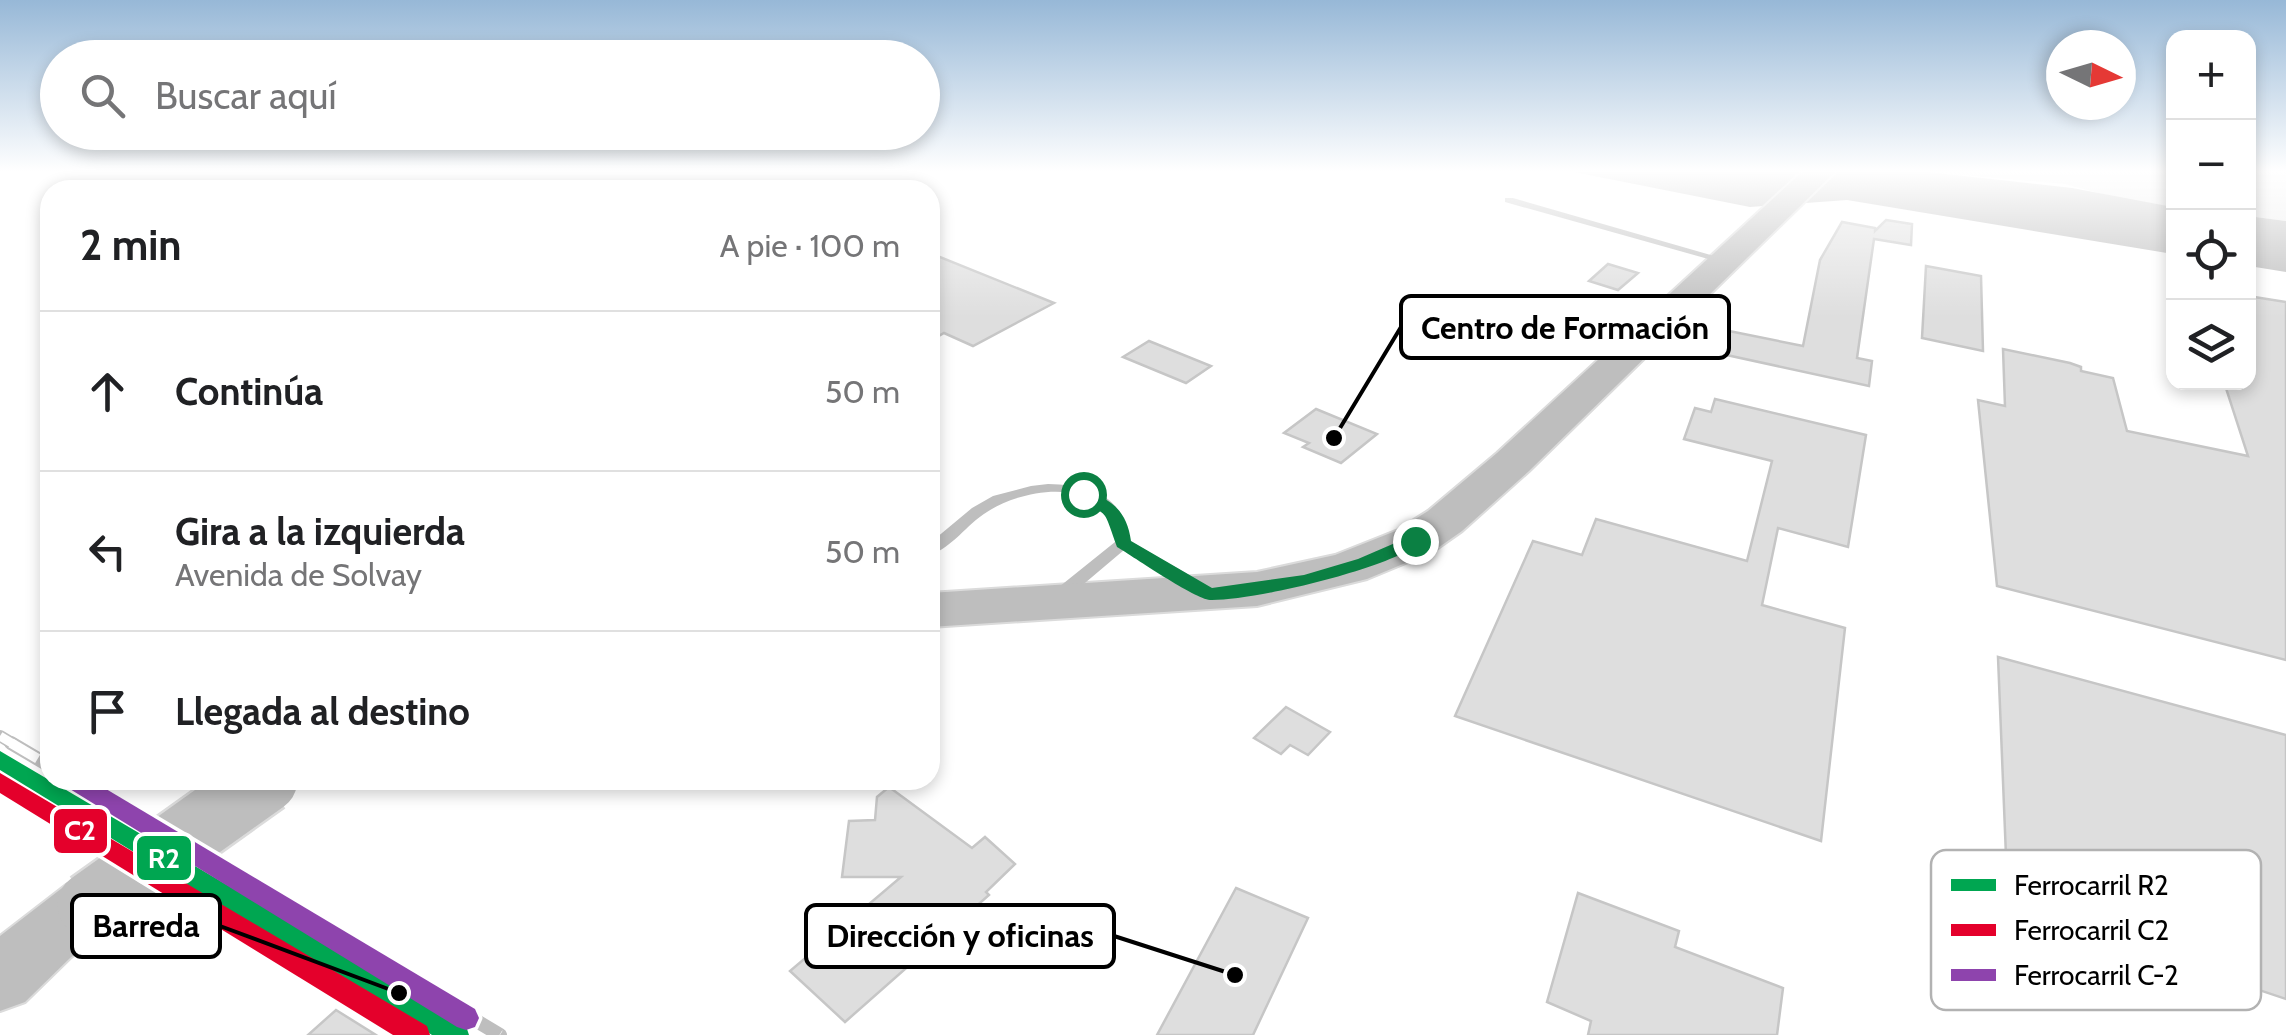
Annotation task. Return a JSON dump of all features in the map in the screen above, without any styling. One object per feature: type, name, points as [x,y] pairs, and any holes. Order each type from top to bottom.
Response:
[{"type":"main road","points":[[940,609],[1210,594],[1330,574],[1377,558],[1427,534],[1513,462],[1765,220]]},
{"type":"main road","points":[[34,945],[251,790]]},
{"type":"lane","points":[[1581,220],[1723,260]]},
{"type":"lane","points":[[940,542],[981,508],[1010,495],[1042,488],[1083,494],[1110,507],[1121,526],[1123,543]]},
{"type":"lane","points":[[1123,543],[1210,594]]},
{"type":"lane","points":[[1048,604],[1123,543]]},
{"type":"shaded area","points":[[1970,220],[2166,220],[2166,253]]},
{"type":"shaded area","points":[[2256,220],[2286,221],[2286,272],[2256,267]]},
{"type":"building","points":[[1886,220],[1912,224],[1911,245],[1874,239],[1857,358],[1872,361],[1869,386],[1722,354],[1729,331],[1803,346],[1820,260],[1842,222],[1875,231]]},
{"type":"building","points":[[940,257],[1054,303],[973,346],[944,333],[940,335]]},
{"type":"building","points":[[1608,264],[1638,273],[1618,290],[1589,281]]},
{"type":"building","points":[[1926,266],[1981,276],[1983,351],[1922,338]]},
{"type":"building","points":[[2256,297],[2286,302],[2286,660],[1997,586],[1978,400],[2005,406],[2003,349],[2070,363],[2081,367],[2081,371],[2113,378],[2127,431],[2248,456],[2227,390],[2256,390]]},
{"type":"building","points":[[1149,341],[1211,366],[1186,383],[1123,357]]},
{"type":"building","points":[[1715,399],[1866,435],[1848,547],[1778,528],[1762,605],[1845,628],[1821,841],[1455,716],[1533,541],[1582,555],[1596,519],[1747,561],[1772,461],[1684,439],[1695,408],[1711,412]]},
{"type":"building","points":[[1316,409],[1377,434],[1341,463],[1303,447],[1309,443],[1284,433]]},
{"type":"building","points":[[1998,657],[2286,735],[2286,999],[2261,991],[2261,850],[2006,850]]},
{"type":"building","points":[[1286,707],[1330,732],[1308,755],[1290,745],[1281,754],[1254,738]]},
{"type":"building","points":[[885,790],[893,790],[972,848],[985,837],[1015,864],[986,892],[989,895],[845,1022],[790,971],[901,877],[842,877],[849,821],[875,820],[877,797]]},
{"type":"building","points":[[1236,888],[1308,918],[1253,1035],[1157,1035]]},
{"type":"building","points":[[1578,893],[1679,931],[1675,947],[1783,988],[1777,1035],[1588,1035],[1591,1021],[1547,1002]]},
{"type":"building","points":[[336,1010],[376,1035],[308,1035]]},
{"type":"railway","points":[[0,736],[15,745]]},
{"type":"railway","points":[[11,743],[40,760]]},
{"type":"railway","points":[[91,790],[500,1035]]},
{"type":"rail line","name":"R2","points":[[0,759],[40,783]]},
{"type":"rail line","name":"C2","points":[[0,782],[417,1035]]},
{"type":"rail line","name":"R2","points":[[51,790],[456,1035]]},
{"type":"rail line","name":"C-2","points":[[90,790],[466,1018]]},
{"type":"place","name":"Centro de Formación","points":[[1334,438]]},
{"type":"place","name":"Dirección y oficinas","points":[[1235,975]]},
{"type":"place","name":"Barreda","points":[[399,993]]},
{"type":"route","points":[[1083,494],[1110,507],[1121,526],[1123,543],[1210,594],[1305,580],[1364,563],[1415,541]]}]
